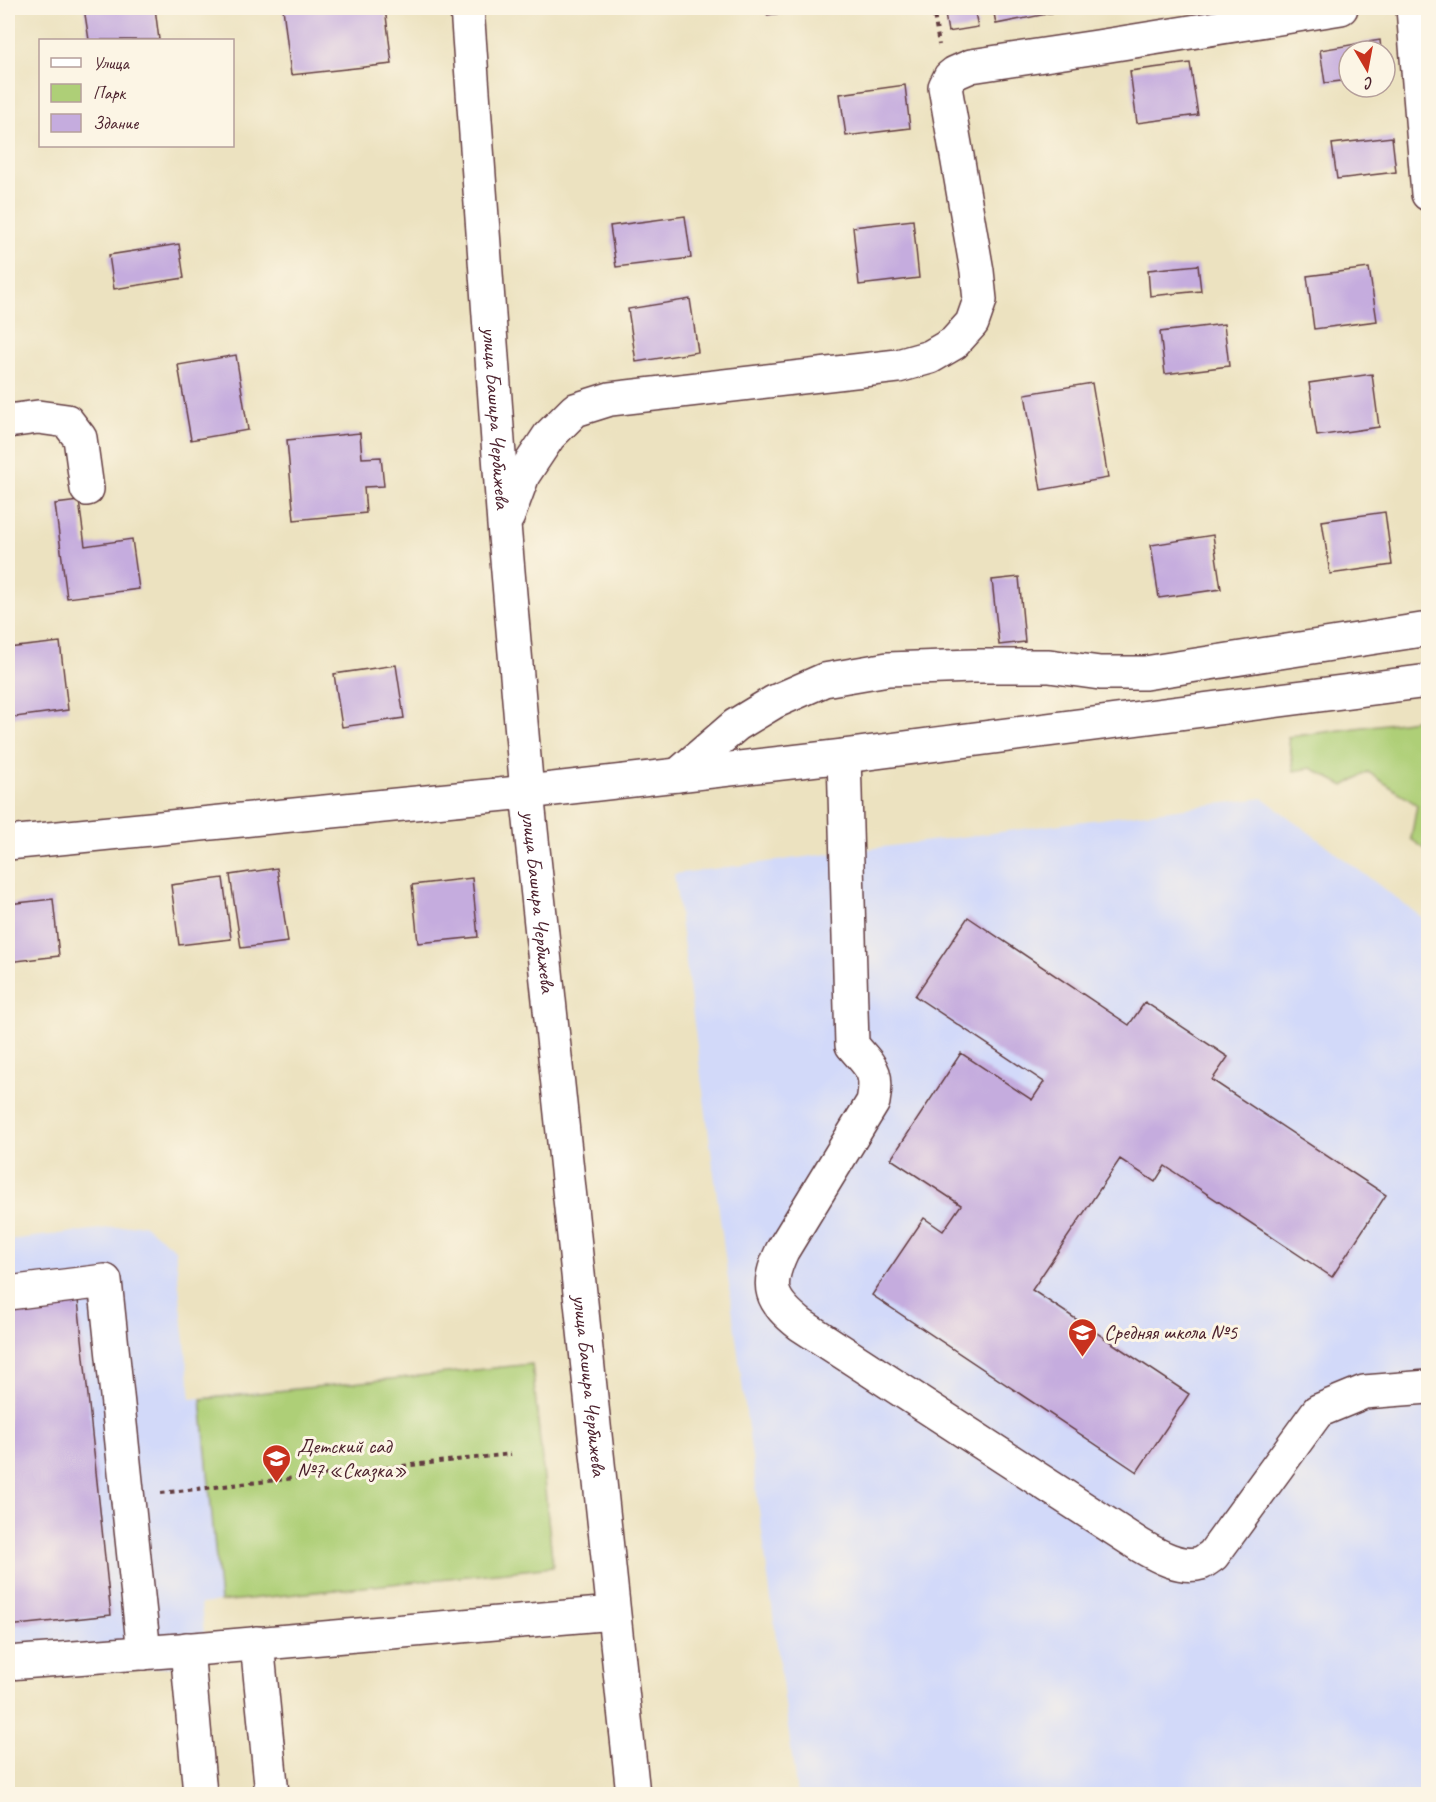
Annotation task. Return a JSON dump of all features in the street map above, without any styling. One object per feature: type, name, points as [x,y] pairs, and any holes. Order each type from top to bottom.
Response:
[{"type":"street","name":"улица Башира Чербижева","points":[[467,8],[504,525],[527,792],[633,1794]]},
{"type":"street","points":[[504,525],[523,475],[549,436],[575,410],[610,399],[898,366],[930,357],[954,343],[972,323],[980,300],[945,87],[955,73],[982,64],[1097,48],[1341,8]]},
{"type":"street","points":[[1413,8],[1428,194]]},
{"type":"street","points":[[8,421],[38,417],[67,421],[80,438],[87,489]]},
{"type":"street","points":[[678,775],[736,725],[774,702],[824,680],[888,669],[973,666],[1049,666],[1100,673],[1145,673],[1428,629]]},
{"type":"street","points":[[8,843],[678,775],[1428,681]]},
{"type":"street","points":[[844,756],[851,1038],[852,1046],[873,1069],[876,1086],[873,1102],[776,1266],[771,1284],[772,1293],[783,1309],[801,1325],[1141,1546],[1157,1555],[1185,1564],[1201,1563],[1218,1549],[1318,1410],[1364,1392],[1428,1387]]},
{"type":"street","points":[[8,1293],[105,1281],[144,1653]]},
{"type":"street","points":[[8,1663],[613,1613]]},
{"type":"street","points":[[257,1643],[272,1794]]},
{"type":"street","points":[[187,1649],[200,1794]]},
{"type":"path","points":[[128,1496],[511,1455]]},
{"type":"shaded area","name":"Средняя школа №5","points":[[1263,798],[1428,922],[1428,1794],[797,1794],[674,874]]},
{"type":"shaded area","name":"Детский сад №7 «Сказка»","points":[[143,1224],[175,1249],[191,1399],[532,1364],[553,1567],[201,1604],[207,1664],[8,1679],[8,1240]]},
{"type":"green space","points":[[1428,720],[1428,851],[1411,839],[1417,805],[1368,772],[1344,786],[1311,768],[1294,771],[1288,737]]},
{"type":"green space","points":[[532,1364],[553,1567],[220,1602],[201,1399]]},
{"type":"building","points":[[84,8],[155,8],[159,39],[89,39]]},
{"type":"building","points":[[283,8],[385,8],[392,64],[291,75]]},
{"type":"building","points":[[765,8],[812,8],[812,9],[767,15]]},
{"type":"building","points":[[944,8],[974,8],[978,27],[948,32]]},
{"type":"building","points":[[993,8],[1057,8],[1057,12],[996,24]]},
{"type":"building","points":[[1337,47],[1337,82],[1325,83],[1320,50]]},
{"type":"building","points":[[1190,63],[1198,115],[1137,123],[1130,71]]},
{"type":"building","points":[[905,85],[910,128],[846,136],[840,94]]},
{"type":"building","points":[[1392,137],[1396,172],[1337,179],[1332,144]]},
{"type":"building","points":[[685,216],[691,258],[616,267],[610,226]]},
{"type":"building","points":[[913,220],[919,278],[859,285],[853,227]]},
{"type":"building","points":[[179,244],[184,278],[114,289],[109,255]]},
{"type":"building","points":[[1198,265],[1201,291],[1150,296],[1148,270]]},
{"type":"building","points":[[1369,268],[1377,321],[1314,329],[1307,276]]},
{"type":"building","points":[[690,299],[698,352],[636,362],[628,309]]},
{"type":"building","points":[[1224,324],[1229,366],[1165,374],[1160,332]]},
{"type":"building","points":[[236,355],[248,430],[191,440],[178,365]]},
{"type":"building","points":[[1372,374],[1379,427],[1317,436],[1309,383]]},
{"type":"building","points":[[1092,383],[1108,478],[1041,490],[1025,394]]},
{"type":"building","points":[[360,433],[362,458],[381,457],[384,486],[364,487],[366,513],[294,520],[287,440]]},
{"type":"building","points":[[79,501],[85,546],[132,539],[139,589],[67,598],[55,504]]},
{"type":"building","points":[[1385,512],[1392,565],[1330,574],[1322,521]]},
{"type":"building","points":[[1213,535],[1221,589],[1159,598],[1151,545]]},
{"type":"building","points":[[1019,577],[1025,642],[999,645],[992,580]]},
{"type":"building","points":[[60,642],[68,710],[8,718],[8,648]]},
{"type":"building","points":[[396,665],[404,718],[342,727],[334,674]]},
{"type":"building","points":[[277,868],[288,942],[241,948],[230,875]]},
{"type":"building","points":[[223,878],[231,939],[179,945],[171,885]]},
{"type":"building","points":[[472,878],[478,937],[418,943],[412,885]]},
{"type":"building","points":[[53,899],[59,956],[8,962],[8,904]]},
{"type":"building","points":[[968,917],[1129,1025],[1145,1002],[1228,1057],[1212,1080],[1386,1195],[1332,1277],[1165,1166],[1155,1182],[1120,1159],[1032,1290],[1189,1394],[1137,1472],[872,1295],[924,1218],[943,1231],[961,1205],[891,1159],[961,1053],[1032,1100],[1044,1082],[915,996]]},
{"type":"building","points":[[78,1300],[111,1615],[8,1626],[8,1308]]},
{"type":"place","name":"Средняя школа №5","points":[[1083,1358]]},
{"type":"place","name":"Детский сад №7 «Сказка»","points":[[276,1484]]}]
